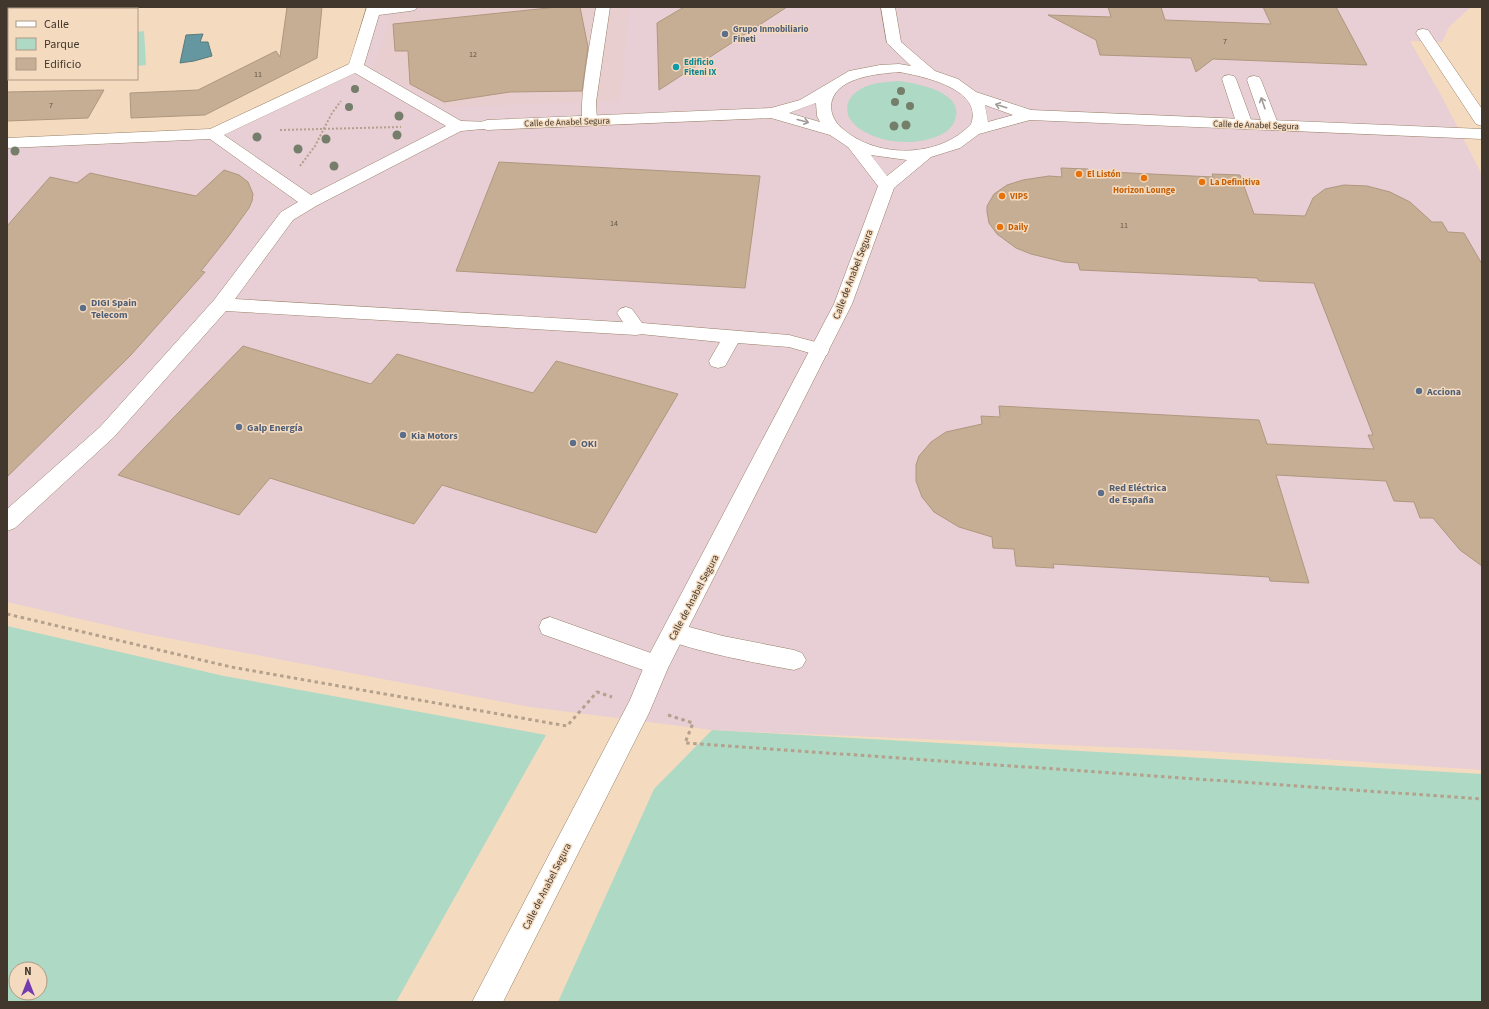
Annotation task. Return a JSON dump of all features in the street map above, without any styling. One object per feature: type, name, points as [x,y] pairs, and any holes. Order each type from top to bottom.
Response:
[{"type":"street","points":[[7,143],[213,134],[356,67],[374,9],[410,7]]},
{"type":"street","points":[[888,7],[894,43],[931,74]]},
{"type":"street","points":[[1423,34],[1482,121]]},
{"type":"street","points":[[862,72],[894,43]]},
{"type":"street","points":[[356,67],[458,126]]},
{"type":"street","points":[[862,72],[899,68],[931,74]]},
{"type":"street","name":"Calle de Anabel Segura","points":[[458,126],[772,113],[805,103],[829,90],[840,82],[862,72]]},
{"type":"street","name":"Calle de Anabel Segura","points":[[931,74],[965,89],[972,96],[1029,115],[1482,134]]},
{"type":"street","points":[[829,90],[823,101],[822,112],[826,121],[834,131],[855,145],[886,186],[926,153]]},
{"type":"street","points":[[972,96],[980,109],[980,123],[974,131]]},
{"type":"street","name":"Calle de Anabel Segura","points":[[772,113],[834,131]]},
{"type":"street","name":"Calle de Anabel Segura","points":[[855,145],[888,154],[908,156],[926,153],[946,148],[961,141],[974,131],[1029,115]]},
{"type":"street","points":[[7,522],[107,432],[221,304],[288,216],[310,202],[458,126]]},
{"type":"street","points":[[213,134],[310,202]]},
{"type":"street","name":"Calle de Anabel Segura","points":[[487,1002],[640,705],[657,665],[843,304],[886,186]]},
{"type":"street","points":[[221,304],[636,329]]},
{"type":"lane","points":[[589,121],[589,102],[603,7]]},
{"type":"lane","points":[[1229,79],[1246,125]]},
{"type":"lane","points":[[1254,80],[1271,126]]},
{"type":"lane","points":[[626,314],[636,329],[789,341],[820,350]]},
{"type":"lane","points":[[718,361],[732,337]]},
{"type":"lane","points":[[550,627],[657,665]]},
{"type":"lane","points":[[674,633],[723,646],[794,660]]},
{"type":"path","points":[[284,184],[315,146],[332,112],[347,95],[356,67]]},
{"type":"path","points":[[276,130],[402,127]]},
{"type":"path","points":[[7,614],[231,667],[567,726],[597,692],[693,723],[685,743],[1482,799]]},
{"type":"shaded area","points":[[410,7],[1471,7],[1449,27],[1442,42],[1410,41],[1441,95],[1482,175],[1482,770],[1206,751],[712,730],[530,707],[141,633],[7,602],[7,143],[213,134],[356,67],[374,11]]},
{"type":"shaded area","points":[[455,7],[629,7],[620,101],[446,107],[374,68],[391,14]]},
{"type":"green space","points":[[144,31],[146,65],[138,66],[138,32]]},
{"type":"green space","points":[[899,81],[925,86],[944,94],[951,100],[956,107],[956,116],[950,128],[938,136],[927,140],[904,142],[880,138],[869,134],[854,124],[849,118],[847,112],[849,100],[853,95],[867,86],[883,82]]},
{"type":"green space","points":[[7,626],[224,676],[546,735],[396,1002],[7,1002]]},
{"type":"green space","points":[[712,730],[1482,774],[1482,1002],[558,1002],[654,789]]},
{"type":"water","points":[[203,34],[200,42],[208,42],[212,56],[180,63],[186,35]]},
{"type":"building","points":[[287,7],[322,7],[317,58],[205,115],[131,118],[130,93],[198,90],[276,51],[280,57]]},
{"type":"building","points":[[558,7],[580,7],[588,47],[582,91],[510,92],[444,102],[410,84],[408,51],[395,51],[393,24]]},
{"type":"building","name":"Edificio Fiteni IX","points":[[684,7],[787,7],[659,90],[657,23]]},
{"type":"building","points":[[1108,7],[1161,7],[1165,20],[1271,24],[1263,7],[1336,7],[1367,65],[1213,59],[1196,72],[1191,58],[1100,55],[1096,40],[1048,15],[1111,17]]},
{"type":"building","points":[[104,90],[88,118],[7,121],[7,92]]},
{"type":"building","points":[[499,162],[760,176],[745,288],[456,271]]},
{"type":"building","points":[[1061,168],[1088,169],[1089,171],[1213,177],[1212,174],[1240,175],[1254,214],[1305,216],[1313,198],[1325,189],[1344,185],[1367,186],[1390,192],[1410,202],[1432,222],[1442,222],[1448,232],[1464,233],[1482,264],[1482,566],[1460,550],[1433,518],[1420,518],[1414,502],[1394,501],[1386,481],[1276,475],[1309,583],[1270,581],[1269,577],[1053,564],[1054,568],[1016,566],[1014,549],[993,548],[992,537],[959,527],[934,512],[922,497],[916,481],[916,465],[919,456],[931,442],[946,432],[982,424],[981,416],[1000,417],[999,406],[1259,420],[1267,444],[1374,449],[1368,435],[1373,435],[1314,283],[1259,281],[1257,278],[1080,270],[1078,263],[1064,262],[1031,254],[1016,248],[997,234],[989,223],[987,212],[987,206],[994,194],[1007,185],[1023,180],[1049,176],[1062,177]]},
{"type":"building","points":[[224,170],[239,175],[248,182],[253,194],[252,201],[249,208],[228,237],[201,271],[205,272],[130,356],[7,477],[7,226],[50,177],[77,183],[90,173],[196,196]]},
{"type":"building","points":[[243,346],[371,384],[397,354],[533,393],[556,361],[678,394],[596,533],[442,485],[414,524],[270,478],[239,515],[118,475]]},
{"type":"place","name":"Grupo Inmobiliario Fineti","points":[[725,34]]},
{"type":"place","name":"Edificio Fiteni IX","points":[[676,67]]},
{"type":"place","name":"El Listón","points":[[1079,174]]},
{"type":"place","name":"Horizon Lounge","points":[[1144,178]]},
{"type":"place","name":"La Definitiva","points":[[1202,182]]},
{"type":"place","name":"VIPS","points":[[1002,196]]},
{"type":"place","name":"Daily","points":[[1000,227]]},
{"type":"place","name":"DIGI Spain Telecom","points":[[83,308]]},
{"type":"place","name":"Acciona","points":[[1419,391]]},
{"type":"place","name":"Galp Energía","points":[[239,427]]},
{"type":"place","name":"Kia Motors","points":[[403,435]]},
{"type":"place","name":"OKI","points":[[573,443]]},
{"type":"place","name":"Red Eléctrica de España","points":[[1101,493]]}]
